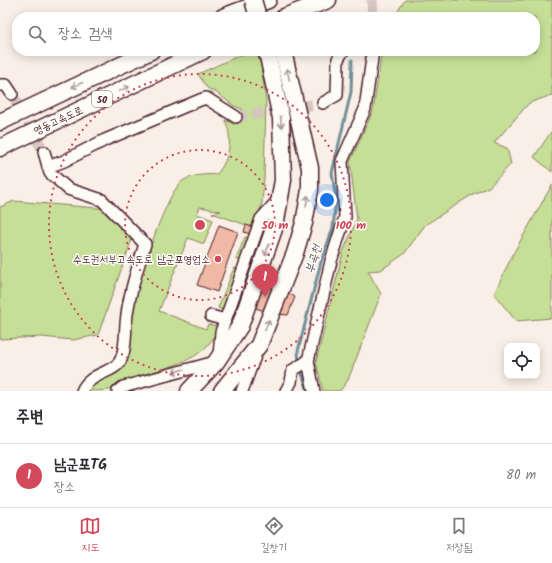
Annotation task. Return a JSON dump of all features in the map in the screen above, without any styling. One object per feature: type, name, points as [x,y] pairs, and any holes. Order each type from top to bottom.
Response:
[{"type":"highway","points":[[253,0],[257,12]]},
{"type":"highway","points":[[237,12],[269,0],[273,12]]},
{"type":"highway","points":[[297,12],[328,0]]},
{"type":"highway","name":"영동고속도로","points":[[0,122],[140,56]]},
{"type":"highway","name":"영동고속도로","points":[[0,148],[193,56]]},
{"type":"highway","points":[[189,391],[218,359],[240,326],[275,226],[283,180],[281,118],[273,56]]},
{"type":"highway","points":[[222,391],[259,345],[295,253],[304,223],[310,190],[310,168],[274,56]]},
{"type":"street","points":[[323,103],[336,95],[338,59],[340,56]]},
{"type":"street","points":[[314,391],[308,361],[330,261],[345,217],[342,161],[365,109],[372,56]]},
{"type":"street","points":[[0,85],[6,85],[12,94]]},
{"type":"street","points":[[48,167],[64,162],[105,140],[206,98],[236,117]]},
{"type":"street","points":[[44,152],[50,173],[68,189],[102,200],[145,244],[127,310],[123,353],[118,364],[99,374],[84,386],[82,391]]},
{"type":"street","points":[[118,391],[123,387],[218,359],[221,332],[261,219],[280,197]]},
{"type":"street","points":[[211,316],[225,320]]},
{"type":"street","points":[[242,391],[259,345]]},
{"type":"street","points":[[286,391],[291,382],[292,370],[308,361]]},
{"type":"green space","points":[[405,0],[552,0],[552,95],[529,103],[494,143],[507,148],[511,164],[489,187],[473,194],[425,225],[404,254],[381,270],[368,271],[381,294],[348,380],[340,391],[323,391],[316,362],[343,252],[357,219],[350,162],[373,111],[381,56],[540,56],[540,12],[397,12]]},
{"type":"green space","points":[[238,56],[258,56],[261,65],[266,100],[262,203],[255,227],[242,261],[236,259],[245,237],[249,238],[252,227],[212,213],[221,211],[200,207],[197,214],[213,220],[204,244],[188,238],[159,311],[206,329],[208,324],[219,327],[212,340],[204,349],[193,357],[182,362],[131,379],[109,390],[85,391],[93,382],[113,371],[143,268],[164,210],[175,190],[184,180],[188,178],[200,175],[217,174],[225,161],[229,148],[229,134],[225,120],[234,124],[243,120],[242,109],[234,106],[217,93],[207,88],[198,74]]},
{"type":"green space","points":[[552,132],[552,172],[534,157]]},
{"type":"green space","points":[[552,185],[552,318],[516,321],[494,294],[513,254]]},
{"type":"green space","points":[[14,201],[121,210],[132,239],[98,335],[73,340],[41,337],[0,339],[0,207]]},
{"type":"green space","points":[[234,268],[240,270],[225,311],[218,308]]},
{"type":"building","name":"수도권서부고속도로 남군포영업소","points":[[219,225],[238,232],[217,292],[197,285]]},
{"type":"building","points":[[246,225],[252,227],[250,234],[244,232]]},
{"type":"building","points":[[240,278],[268,281],[277,284],[295,297],[288,315],[275,314],[252,307],[235,296]]},
{"type":"waterway","name":"부곡천","points":[[299,363],[298,351],[321,262],[333,228],[336,199],[332,173],[351,92],[352,60]]},
{"type":"waterway","name":"부곡천","points":[[300,368],[308,391]]},
{"type":"tunnel","points":[[372,0],[373,12]]},
{"type":"tunnel","points":[[12,94],[44,152]]},
{"type":"tunnel","points":[[236,117],[323,103]]},
{"type":"place","name":"수도권서부고속도로 남군포영업소","points":[[218,259]]},
{"type":"place","name":"남군포TG","points":[[265,297]]}]
